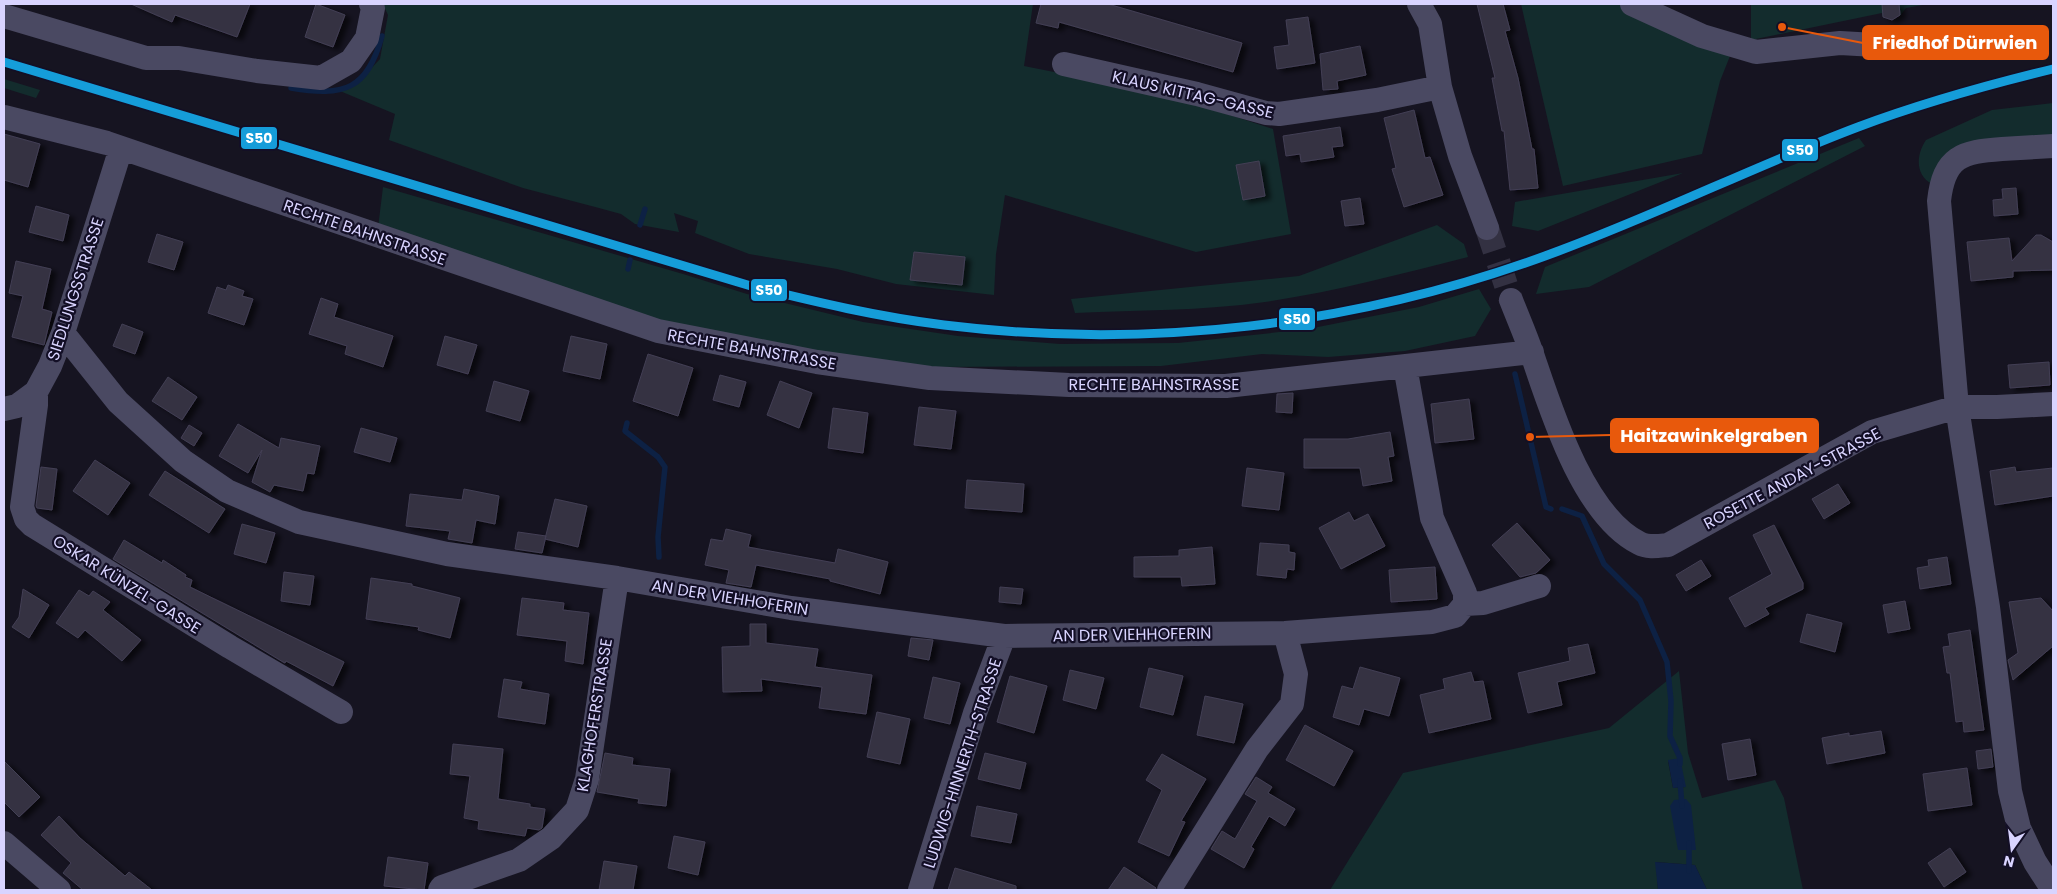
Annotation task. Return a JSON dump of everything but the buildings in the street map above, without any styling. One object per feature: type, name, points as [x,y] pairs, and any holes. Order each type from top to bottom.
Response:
[{"type":"street","points":[[4,16],[144,66],[179,58],[257,71],[321,78],[351,61],[367,38],[371,4]]},
{"type":"street","points":[[1419,4],[1430,24],[1440,87],[1460,156],[1487,228]]},
{"type":"street","points":[[1632,4],[1702,36],[1756,52],[1840,43],[1875,45]]},
{"type":"street","name":"KLAUS KITTAG-GASSE","points":[[1064,64],[1197,94],[1266,113],[1278,114],[1377,100],[1440,87]]},
{"type":"street","name":"RECHTE BAHNSTRASSE","points":[[4,117],[121,148],[658,332],[817,362],[930,378],[1078,385],[1226,386],[1532,352]]},
{"type":"street","points":[[2053,146],[1974,151],[1958,158],[1945,174],[1938,201],[1957,407],[1988,607],[2010,791],[2019,828],[2035,862],[2053,890]]},
{"type":"street","name":"SIEDLUNGSSTRASSE","points":[[4,409],[17,406],[36,392],[50,366],[63,333],[121,148]]},
{"type":"street","name":"ROSETTE ANDAY-STRASSE","points":[[1511,300],[1571,460],[1600,508],[1624,534],[1640,544],[1654,547],[1668,545],[1872,432],[1957,407],[2053,404]]},
{"type":"street","name":"AN DER VIEHHOFERIN","points":[[63,333],[118,402],[183,461],[227,491],[299,522],[447,554],[617,578],[791,608],[1004,636],[1285,633],[1432,622],[1455,616],[1465,604],[1483,603],[1539,586]]},
{"type":"street","points":[[1405,366],[1432,518],[1465,593],[1465,604]]},
{"type":"street","name":"OSKAR KÜNZEL-GASSE","points":[[36,392],[36,405],[22,507],[26,519],[32,525],[206,632],[341,712]]},
{"type":"street","name":"KLAGHOFERSTRASSE","points":[[440,890],[442,887],[519,860],[551,838],[577,810],[586,779],[617,578]]},
{"type":"street","points":[[1169,890],[1257,749],[1292,704],[1296,674],[1285,633]]},
{"type":"street","name":"LUDWIG-HINNERTH-STRASSE","points":[[920,890],[975,713],[1004,636]]},
{"type":"street","points":[[4,843],[59,890]]},
{"type":"green space","points":[[383,4],[1033,4],[1024,66],[1150,93],[1273,129],[1291,234],[1196,252],[1005,195],[996,254],[994,295],[896,284],[837,269],[749,254],[695,233],[698,221],[674,213],[679,232],[635,224],[621,214],[523,188],[389,140],[395,114],[340,91],[364,76],[380,59],[388,15]]},
{"type":"green space","points":[[1521,4],[1632,4],[1732,51],[1720,81],[1702,154],[1563,186]]},
{"type":"green space","points":[[1751,4],[1928,4],[1906,8],[1900,16],[1896,16],[1893,20],[1882,16],[1882,13],[1751,40]]},
{"type":"green space","points":[[4,79],[40,90],[36,98],[4,88]]},
{"type":"green space","points":[[2053,103],[2053,136],[1985,140],[1932,184],[1922,175],[1919,158],[1926,140],[1992,110]]},
{"type":"green space","points":[[1859,138],[1865,146],[1589,287],[1536,294],[1545,267]]},
{"type":"green space","points":[[1683,173],[1538,231],[1512,226],[1515,202]]},
{"type":"green space","points":[[383,187],[747,294],[863,322],[958,336],[1060,344],[1178,343],[1308,329],[1419,307],[1479,289],[1491,309],[1475,336],[1405,351],[1328,357],[1262,354],[1161,366],[931,367],[815,352],[660,320],[378,228]]},
{"type":"green space","points":[[1437,225],[1464,244],[1468,257],[1341,288],[1241,305],[1194,309],[1075,313],[1071,299],[1299,276]]},
{"type":"green space","points":[[1679,671],[1688,753],[1702,798],[1775,780],[1784,798],[1803,890],[1707,890],[1695,865],[1656,862],[1658,890],[1330,890],[1403,773],[1609,728]],"holes":[[[1668,761],[1685,787],[1673,788]]]},
{"type":"water","points":[[1680,758],[1686,787],[1673,788],[1668,760]]},
{"type":"water","points":[[1686,799],[1691,805],[1696,850],[1678,850],[1670,806],[1674,800]]},
{"type":"water","points":[[1655,862],[1695,865],[1707,890],[1658,890]]},
{"type":"waterway","points":[[291,88],[325,91],[339,90],[351,86],[361,79],[369,68],[382,36]]},
{"type":"waterway","points":[[640,225],[645,209]]},
{"type":"waterway","points":[[628,269],[630,260]]},
{"type":"waterway","points":[[1515,374],[1546,507],[1551,509]]},
{"type":"waterway","points":[[627,423],[625,431],[658,457],[665,467],[658,537],[659,557]]},
{"type":"waterway","points":[[1562,509],[1582,516],[1604,564],[1640,600],[1667,662],[1671,701],[1670,736],[1680,758],[1680,764]]},
{"type":"waterway","points":[[1680,781],[1682,806]]},
{"type":"waterway","points":[[1689,843],[1689,871]]},
{"type":"tunnel","points":[[1487,228],[1511,300]]},
{"type":"transit line","name":"S50","points":[[4,62],[751,286],[799,298],[895,318],[944,325],[1020,332],[1097,335],[1173,333],[1249,326],[1324,315],[1399,300],[1472,280],[1585,241],[1818,142],[1858,127],[1955,95],[2053,69]]},
{"type":"place","name":"Friedhof Dürrwien","points":[[1782,27]]},
{"type":"place","name":"Haitzawinkelgraben","points":[[1530,437]]}]
